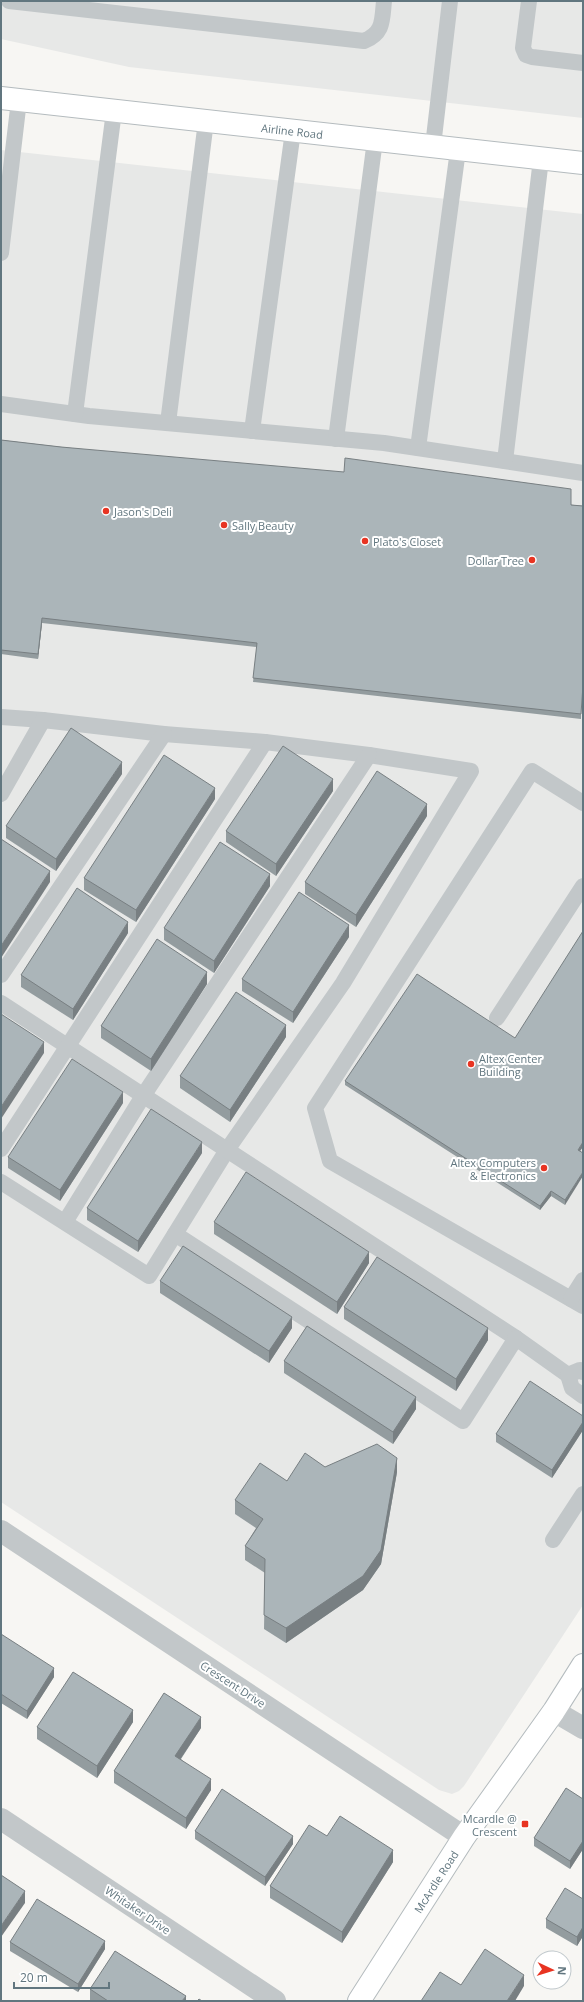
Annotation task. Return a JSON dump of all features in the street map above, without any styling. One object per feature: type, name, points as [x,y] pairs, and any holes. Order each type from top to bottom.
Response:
[{"type":"main road","name":"Airline Road","points":[[10,99],[583,163]]},
{"type":"main road","name":"McArdle Road","points":[[358,2001],[464,1837],[554,1711],[583,1665]]},
{"type":"street","name":"Crescent Drive","points":[[1,1531],[464,1837]]},
{"type":"street","points":[[554,1711],[583,1728]]},
{"type":"street","name":"Whitaker Drive","points":[[1,1819],[274,2001]]},
{"type":"lane","points":[[9,1],[364,41],[375,37],[381,27],[384,1]]},
{"type":"lane","points":[[433,146],[450,1]]},
{"type":"lane","points":[[529,1],[523,48],[526,55],[583,63]]},
{"type":"lane","points":[[1,253],[10,99]]},
{"type":"lane","points":[[75,414],[114,110]]},
{"type":"lane","points":[[168,423],[206,121]]},
{"type":"lane","points":[[252,431],[293,131]]},
{"type":"lane","points":[[336,439],[375,140]]},
{"type":"lane","points":[[418,448],[458,150]]},
{"type":"lane","points":[[505,461],[541,159]]},
{"type":"lane","points":[[1,404],[75,414],[418,448],[583,473]]},
{"type":"lane","points":[[1,717],[43,720],[164,734],[265,742],[369,755],[471,771],[343,983],[227,1150],[149,1276],[1,1182]]},
{"type":"lane","points":[[1,794],[43,720]]},
{"type":"lane","points":[[1,975],[164,734]]},
{"type":"lane","points":[[1,1149],[69,1047],[265,742]]},
{"type":"lane","points":[[65,1222],[143,1096],[369,755]]},
{"type":"lane","points":[[583,803],[532,771],[315,1108],[330,1161],[577,1302],[583,1280]]},
{"type":"lane","points":[[497,1018],[583,886]]},
{"type":"lane","points":[[1,1003],[516,1338],[575,1374],[572,1388],[583,1396]]},
{"type":"lane","points":[[175,1234],[463,1421],[516,1338]]},
{"type":"lane","points":[[553,1540],[583,1494]]},
{"type":"shaded area","points":[[1,1],[583,1],[583,118],[129,67],[1,39]]},
{"type":"shaded area","points":[[1,150],[583,214],[583,1605],[464,1786],[459,1791],[452,1794],[439,1790],[1,1502]]},
{"type":"building","points":[[1,440],[61,447],[344,472],[345,458],[571,489],[571,505],[583,506],[583,685],[581,714],[253,678],[257,643],[42,618],[38,654],[1,650]]},
{"type":"building","points":[[71,728],[122,762],[56,859],[6,826]]},
{"type":"building","points":[[283,746],[333,779],[276,864],[226,831]]},
{"type":"building","points":[[164,755],[215,788],[136,910],[84,878]]},
{"type":"building","points":[[377,771],[427,804],[356,915],[305,882]]},
{"type":"building","points":[[1,839],[50,871],[1,946]]},
{"type":"building","points":[[220,842],[270,874],[214,961],[164,928]]},
{"type":"building","points":[[77,888],[128,922],[73,1009],[21,975]]},
{"type":"building","points":[[299,892],[349,925],[293,1012],[242,979]]},
{"type":"building","name":"Altex Center Building","points":[[583,931],[583,1142],[578,1150],[583,1153],[583,1172],[565,1200],[551,1191],[540,1206],[345,1081],[417,974],[515,1038]]},
{"type":"building","points":[[157,939],[207,972],[151,1059],[101,1026]]},
{"type":"building","points":[[236,992],[286,1025],[230,1110],[180,1076]]},
{"type":"building","points":[[1,1014],[44,1042],[1,1107]]},
{"type":"building","points":[[72,1059],[123,1092],[60,1190],[8,1157]]},
{"type":"building","points":[[151,1109],[202,1142],[138,1241],[87,1208]]},
{"type":"building","points":[[246,1172],[369,1252],[337,1302],[214,1222]]},
{"type":"building","points":[[183,1246],[292,1317],[269,1351],[160,1281]]},
{"type":"building","points":[[377,1257],[488,1328],[456,1379],[344,1307]]},
{"type":"building","points":[[307,1326],[416,1397],[393,1432],[284,1361]]},
{"type":"building","points":[[530,1381],[583,1416],[583,1422],[552,1470],[496,1434]]},
{"type":"building","points":[[377,1444],[397,1458],[381,1550],[363,1576],[286,1628],[264,1615],[265,1559],[245,1546],[263,1519],[235,1500],[260,1463],[287,1481],[305,1453],[325,1467]]},
{"type":"building","points":[[1,1634],[54,1668],[27,1711],[1,1694]]},
{"type":"building","points":[[73,1672],[133,1710],[97,1766],[37,1727]]},
{"type":"building","points":[[164,1693],[201,1717],[175,1756],[211,1779],[186,1818],[114,1771]]},
{"type":"building","points":[[566,1788],[583,1799],[583,1841],[570,1861],[534,1838]]},
{"type":"building","points":[[222,1789],[293,1836],[265,1877],[195,1831]]},
{"type":"building","points":[[340,1816],[393,1850],[342,1932],[270,1886],[309,1825],[327,1836]]},
{"type":"building","points":[[1,1875],[25,1891],[1,1926]]},
{"type":"building","points":[[565,1888],[583,1899],[583,1927],[577,1937],[546,1919]]},
{"type":"building","points":[[37,1899],[105,1941],[78,1984],[10,1942]]},
{"type":"building","points":[[485,1949],[524,1975],[507,2001],[421,2001],[440,1972],[461,1985]]},
{"type":"building","points":[[115,1951],[186,1996],[182,2001],[108,2001],[90,1989]]},
{"type":"place","name":"Jason's Deli","points":[[106,511]]},
{"type":"place","name":"Sally Beauty","points":[[224,525]]},
{"type":"place","name":"Plato's Closet","points":[[365,541]]},
{"type":"place","name":"Dollar Tree","points":[[532,560]]},
{"type":"place","name":"Altex Center Building","points":[[471,1064]]},
{"type":"place","name":"Altex Computers & Electronics","points":[[544,1168]]},
{"type":"place","name":"Mcardle @ Crescent","points":[[525,1824]]}]
